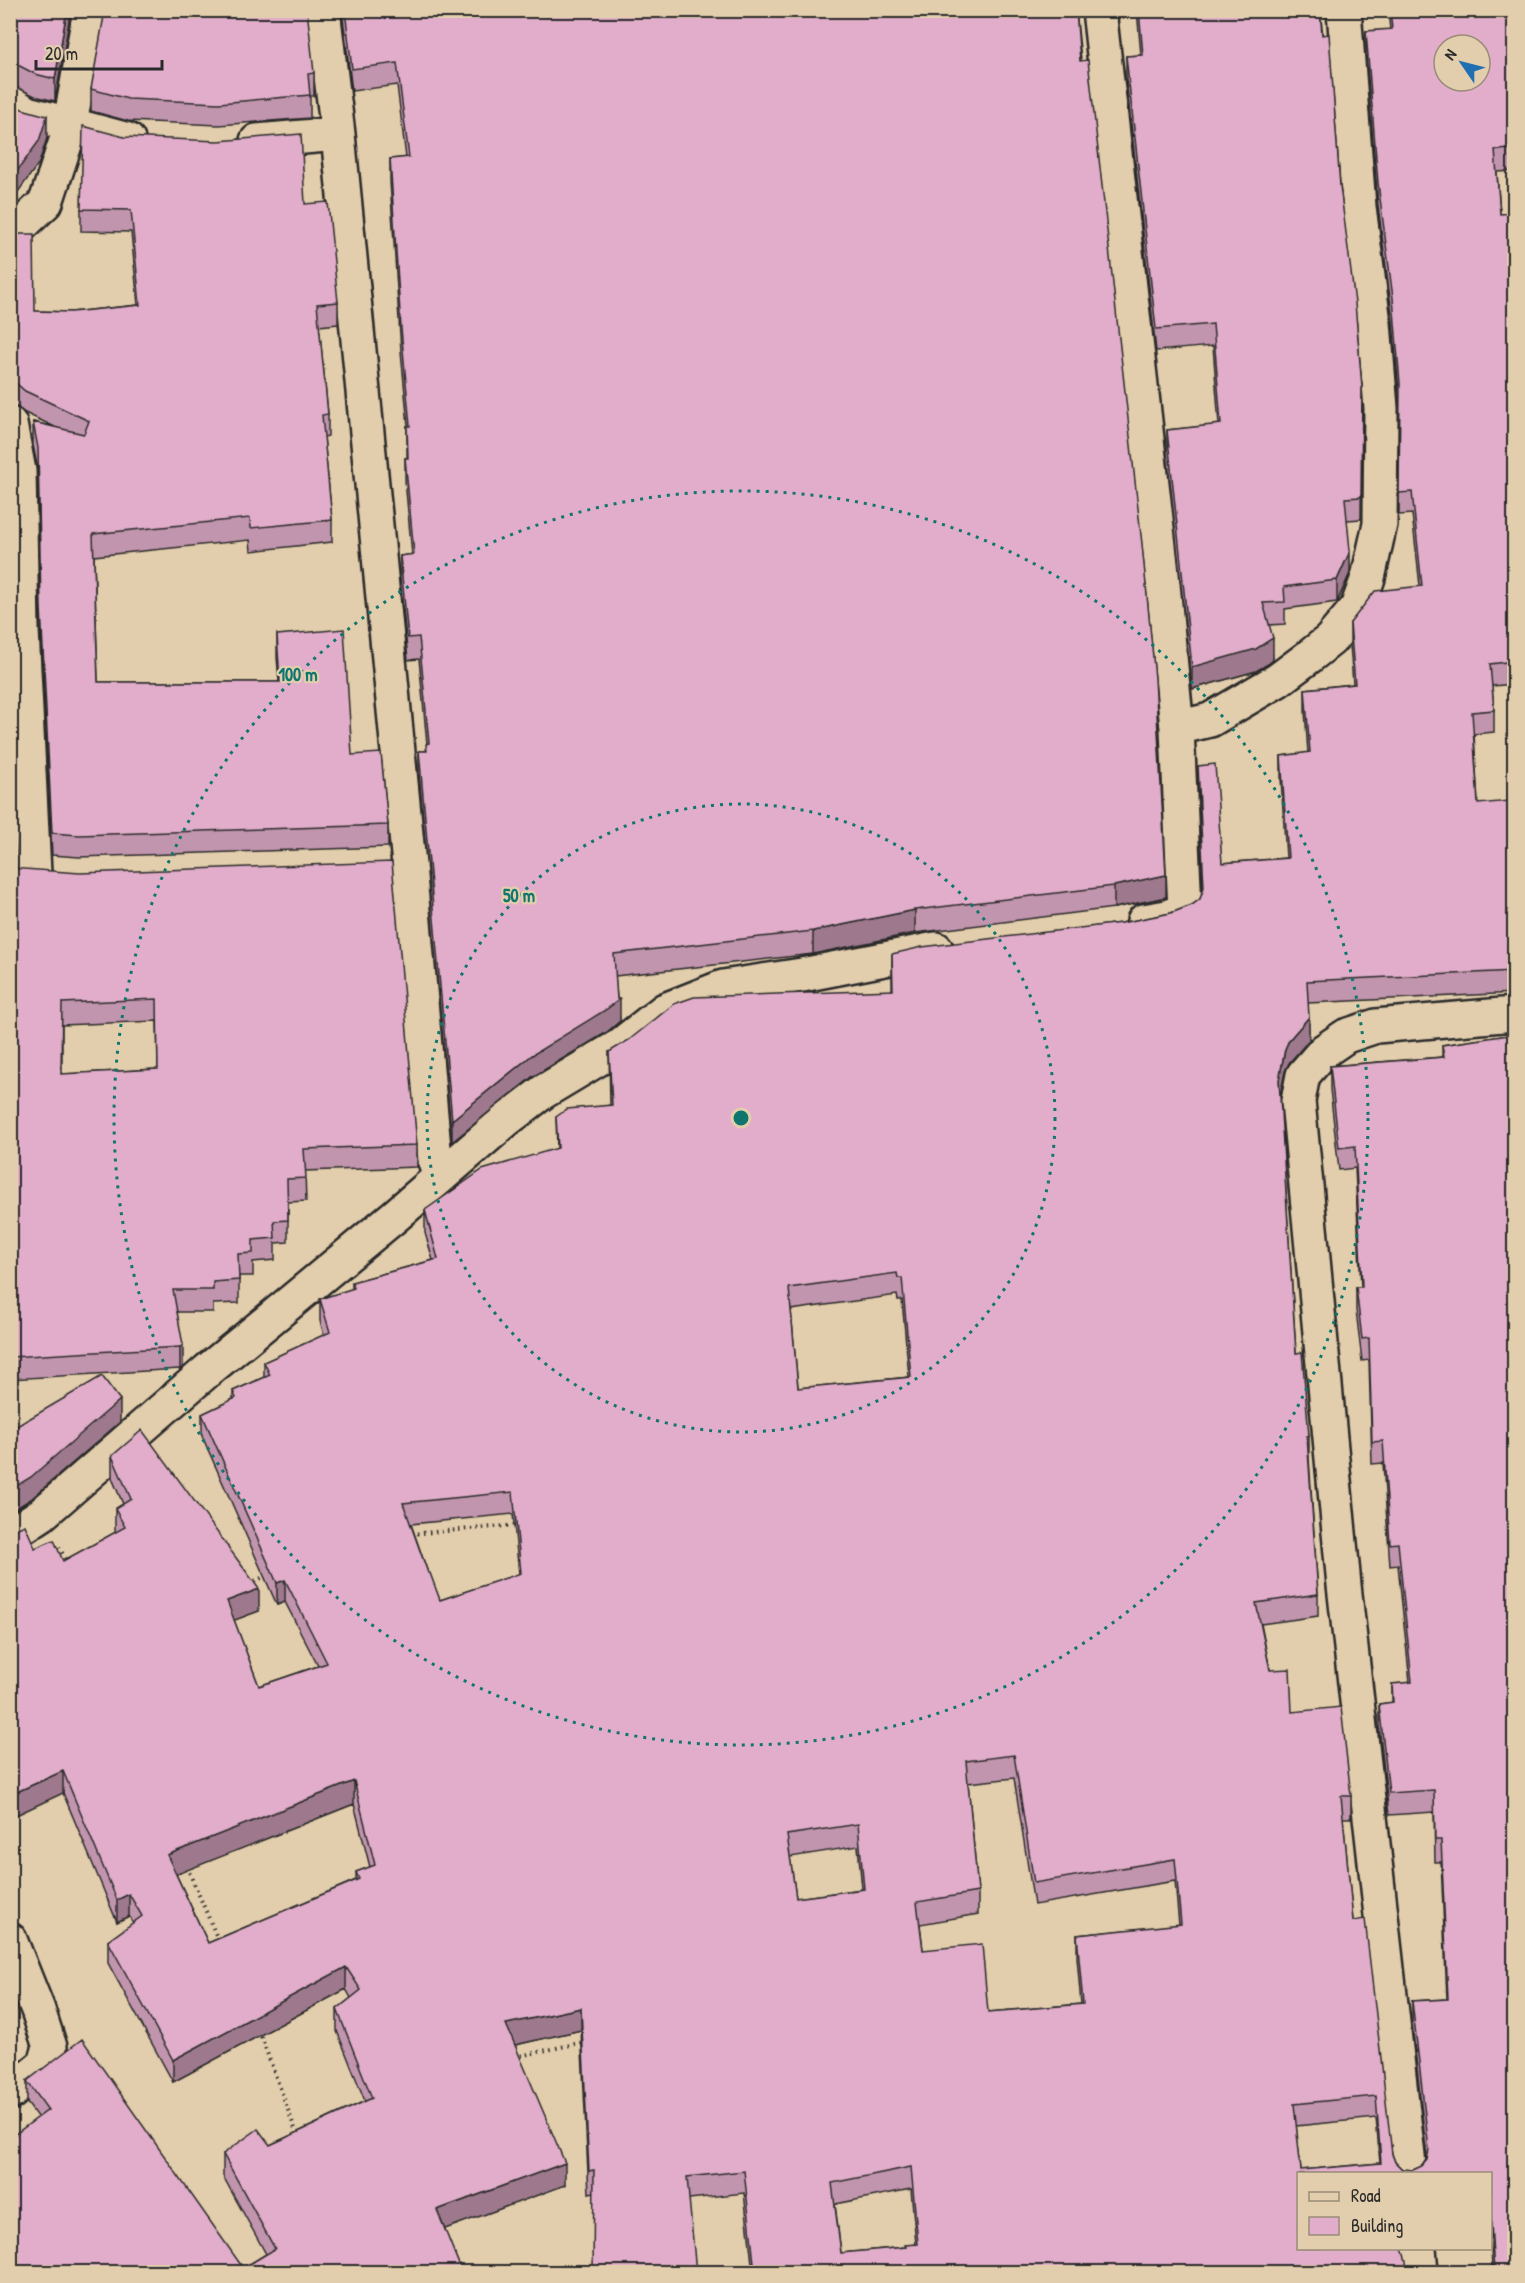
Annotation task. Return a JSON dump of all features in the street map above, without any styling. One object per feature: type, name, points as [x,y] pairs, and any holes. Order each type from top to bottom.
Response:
[{"type":"street","points":[[10,236],[46,202],[69,126],[90,10]]},
{"type":"street","points":[[323,10],[338,134],[409,865],[435,1160],[439,1178]]},
{"type":"street","points":[[1099,10],[1161,564],[1177,728],[1185,910],[1167,917],[1117,927]]},
{"type":"street","points":[[1177,728],[1210,720],[1278,680],[1310,656],[1330,639],[1357,608],[1368,578],[1380,524],[1381,408],[1374,323],[1359,207],[1344,10]]},
{"type":"street","points":[[10,102],[27,113],[69,126],[125,140],[160,141]]},
{"type":"street","points":[[230,143],[338,134]]},
{"type":"street","points":[[10,424],[19,471],[22,630],[22,872],[68,875]]},
{"type":"street","points":[[374,866],[409,865]]},
{"type":"street","points":[[10,1535],[42,1514],[207,1371],[506,1121],[543,1092],[618,1047],[665,1010],[723,987],[963,945]]},
{"type":"street","points":[[1410,2172],[1344,1585],[1298,1101],[1303,1075],[1324,1051],[1346,1036],[1376,1026],[1515,1014]]},
{"type":"street","points":[[10,1940],[38,2010],[50,2048],[45,2064],[10,2093]]},
{"type":"street","points":[[1419,2250],[1421,2272]]},
{"type":"path","points":[[42,1514],[73,1573]]},
{"type":"path","points":[[402,1535],[519,1524]]},
{"type":"path","points":[[243,1586],[274,1574]]},
{"type":"path","points":[[186,1864],[223,1951]]},
{"type":"path","points":[[256,2025],[300,2141]]},
{"type":"path","points":[[511,2058],[589,2042]]},
{"type":"building","points":[[10,10],[67,10],[55,79],[35,74],[10,61]]},
{"type":"building","points":[[105,10],[307,10],[314,73],[308,74],[310,95],[219,103],[128,99],[91,89]]},
{"type":"building","points":[[345,10],[1076,10],[1080,61],[1088,60],[1142,544],[1155,678],[1166,875],[1114,886],[915,910],[813,931],[614,954],[617,999],[620,999],[532,1055],[452,1120],[419,751],[427,751],[426,744],[429,743],[419,637],[408,638],[400,556],[414,554],[405,458],[408,458],[407,426],[410,426],[390,159],[409,157],[397,63],[352,69]]},
{"type":"building","points":[[1139,10],[1320,10],[1322,35],[1329,34],[1340,186],[1355,303],[1362,387],[1361,497],[1345,498],[1350,551],[1337,580],[1284,587],[1285,602],[1263,603],[1273,638],[1256,649],[1192,667],[1167,430],[1221,424],[1213,324],[1156,329],[1126,56],[1143,55]]},
{"type":"building","points":[[1390,10],[1515,10],[1515,149],[1495,150],[1500,214],[1515,213],[1515,661],[1490,664],[1494,710],[1472,712],[1478,804],[1510,801],[1515,858],[1515,971],[1307,981],[1309,1017],[1289,1040],[1279,1080],[1296,1353],[1302,1352],[1318,1594],[1256,1603],[1270,1670],[1290,1669],[1292,1712],[1341,1707],[1351,1796],[1341,1796],[1353,1921],[1365,1919],[1392,2154],[1395,2162],[1402,2169],[1413,2170],[1422,2166],[1427,2160],[1429,2150],[1412,2001],[1448,1999],[1441,1840],[1435,1840],[1434,1790],[1389,1793],[1379,1704],[1393,1702],[1392,1684],[1412,1682],[1398,1543],[1390,1544],[1383,1441],[1372,1442],[1369,1338],[1362,1339],[1356,1287],[1362,1287],[1355,1146],[1339,1148],[1330,1066],[1444,1057],[1442,1045],[1515,1034],[1515,2272],[1494,2272],[1492,2172],[1297,2172],[1297,2250],[1403,2250],[1407,2272],[755,2272],[744,2171],[687,2177],[696,2272],[593,2272],[594,2170],[589,2171],[581,2008],[506,2024],[565,2163],[437,2210],[462,2272],[10,2272],[10,2138],[48,2110],[27,2081],[82,2039],[243,2268],[275,2249],[223,2154],[258,2129],[270,2145],[372,2098],[337,2009],[361,1990],[346,1967],[173,2060],[108,1941],[142,1916],[129,1894],[117,1900],[63,1771],[10,1795],[10,1531],[25,1525],[35,1548],[54,1540],[63,1561],[125,1527],[115,1509],[131,1499],[112,1456],[142,1430],[259,1589],[227,1601],[259,1686],[327,1663],[285,1580],[277,1583],[202,1414],[236,1398],[233,1391],[270,1375],[264,1362],[330,1332],[320,1299],[354,1288],[352,1282],[438,1259],[425,1210],[482,1170],[558,1148],[556,1117],[567,1109],[612,1105],[609,1052],[629,1040],[674,1004],[694,997],[893,990],[892,954],[922,947],[1121,923],[1171,913],[1192,905],[1200,899],[1204,887],[1198,766],[1215,764],[1222,863],[1288,858],[1281,756],[1310,752],[1305,689],[1355,684],[1350,623],[1375,591],[1422,586],[1412,492],[1399,493],[1400,384],[1393,298],[1378,183],[1366,31],[1392,29]],"holes":[[[897,1273],[898,1278],[902,1278],[911,1377],[798,1388],[789,1288]],[[513,1492],[521,1573],[440,1600],[403,1503]],[[1014,1755],[1034,1883],[1175,1859],[1181,1924],[1077,1935],[1083,2004],[988,2012],[982,1944],[923,1950],[917,1902],[978,1892],[966,1761]],[[354,1781],[375,1865],[356,1872],[359,1879],[208,1943],[167,1855]],[[858,1824],[864,1889],[796,1898],[787,1835]],[[1376,2096],[1381,2163],[1301,2170],[1294,2104]],[[911,2167],[918,2244],[841,2253],[832,2183]]]},
{"type":"building","points":[[10,102],[22,109],[47,116],[39,141],[10,181]]},
{"type":"building","points":[[83,126],[124,137],[218,141],[301,134],[305,204],[328,202],[338,302],[317,304],[328,414],[322,415],[332,520],[251,528],[250,518],[93,534],[98,682],[280,682],[277,635],[344,629],[352,755],[381,753],[388,825],[79,835],[52,833],[41,607],[38,448],[33,422],[84,434],[89,421],[25,391],[17,384],[10,384],[10,234],[34,234],[35,311],[71,312],[140,305],[131,210],[81,209]]},
{"type":"building","points":[[10,755],[14,830],[10,831]]},
{"type":"building","points":[[392,862],[417,1145],[304,1149],[306,1178],[287,1179],[288,1220],[274,1221],[275,1238],[253,1240],[253,1253],[238,1254],[239,1280],[213,1282],[213,1290],[173,1290],[183,1345],[180,1347],[10,1357],[10,868],[80,873]],"holes":[[[157,999],[158,1069],[61,1074],[62,1003]]]},
{"type":"building","points":[[102,1376],[120,1400],[31,1477],[10,1490],[10,1430]]},
{"type":"building","points":[[476,2266],[478,2272],[462,2272]]}]
